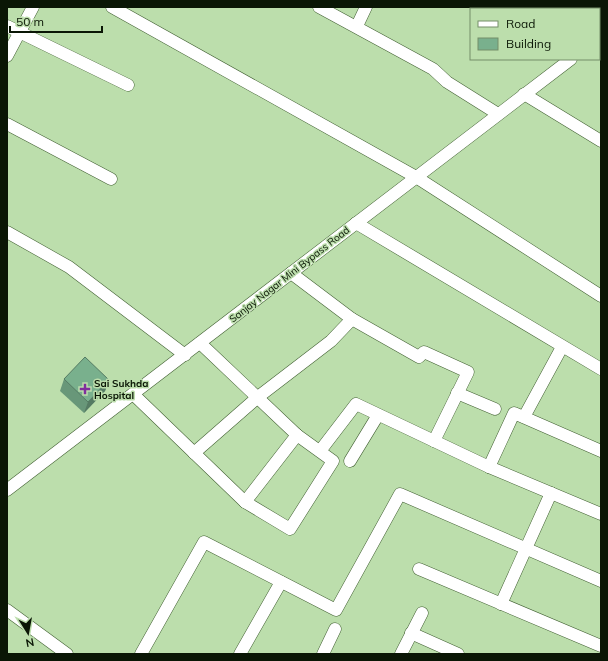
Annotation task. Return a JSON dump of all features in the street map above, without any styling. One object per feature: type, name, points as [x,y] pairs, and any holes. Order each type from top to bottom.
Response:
[{"type":"street","points":[[7,56],[33,7]]},
{"type":"street","points":[[112,7],[125,10],[416,177],[601,296]]},
{"type":"street","points":[[319,7],[432,69],[447,82],[498,114]]},
{"type":"street","points":[[356,26],[366,7]]},
{"type":"street","points":[[7,26],[128,85]]},
{"type":"street","name":"Sanjay Nagar Mini Bypass Road","points":[[10,483],[133,394],[570,60]]},
{"type":"street","points":[[524,94],[601,141]]},
{"type":"street","points":[[7,124],[111,179]]},
{"type":"street","points":[[356,223],[601,369]]},
{"type":"street","points":[[7,232],[69,267],[184,355]]},
{"type":"street","points":[[291,273],[352,319],[419,357],[424,352],[468,372],[434,441]]},
{"type":"street","points":[[194,453],[258,397],[331,341],[352,319]]},
{"type":"street","points":[[133,394],[245,502],[290,529],[333,461],[298,435],[200,343]]},
{"type":"street","points":[[524,417],[562,347]]},
{"type":"street","points":[[457,393],[495,409]]},
{"type":"street","points":[[320,451],[356,404],[489,467],[601,514]]},
{"type":"street","points":[[489,467],[514,413],[601,451]]},
{"type":"street","points":[[350,461],[378,415]]},
{"type":"street","points":[[245,502],[298,435]]},
{"type":"street","points":[[501,604],[551,493]]},
{"type":"street","points":[[141,654],[204,542],[336,610],[400,494],[601,581]]},
{"type":"street","points":[[419,568],[501,604],[601,645],[597,654]]},
{"type":"street","points":[[240,654],[281,582]]},
{"type":"street","points":[[7,610],[67,654]]},
{"type":"street","points":[[401,654],[422,613]]},
{"type":"street","points":[[323,654],[335,629]]},
{"type":"street","points":[[412,634],[458,654]]},
{"type":"building","points":[[85,357],[109,380],[88,402],[64,379]]},
{"type":"place","name":"Sai Sukhda Hospital","points":[[85,389]]}]
